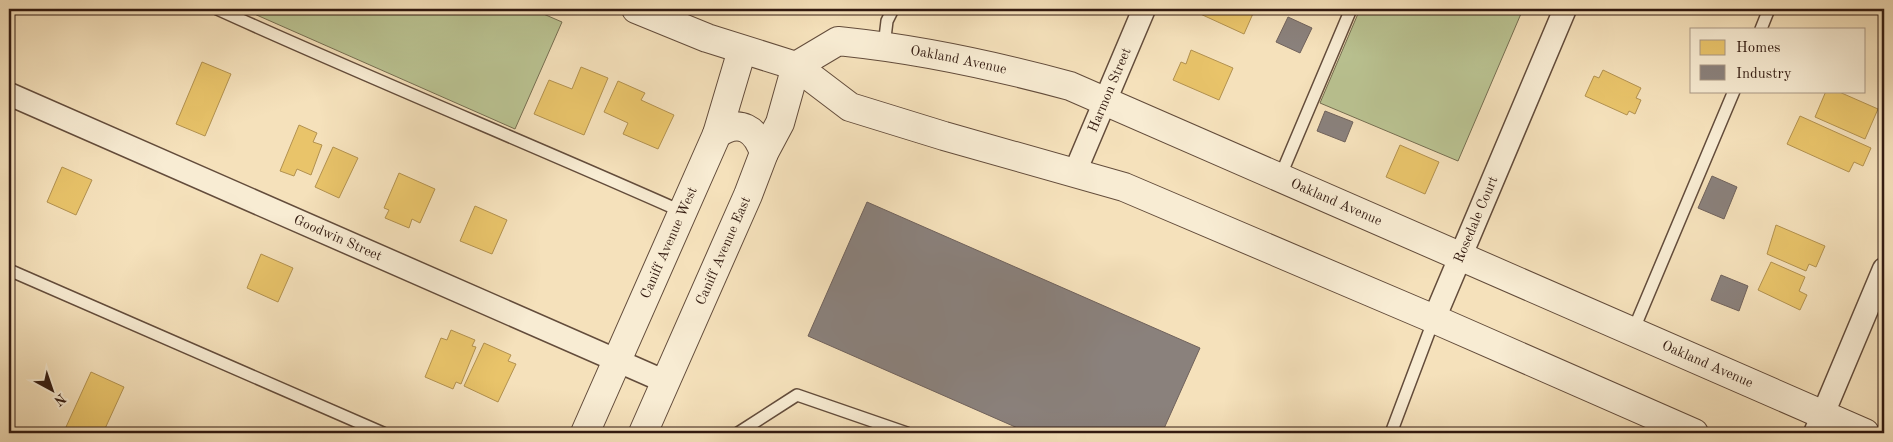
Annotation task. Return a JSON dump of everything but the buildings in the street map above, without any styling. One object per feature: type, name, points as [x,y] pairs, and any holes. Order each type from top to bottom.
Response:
[{"type":"street","points":[[636,9],[664,15],[742,50],[796,66],[850,107],[1124,187],[1434,319],[1694,433]]},
{"type":"street","name":"Harmon Street","points":[[1075,172],[1144,9]]},
{"type":"street","name":"Rosedale Court","points":[[1434,319],[1565,9]]},
{"type":"street","name":"Oakland Avenue","points":[[796,66],[838,42],[884,46],[949,56],[1004,68],[1070,86],[1632,332],[1819,424],[1865,433]]},
{"type":"street","name":"Caniff Avenue West","points":[[585,433],[717,134],[742,50]]},
{"type":"street","name":"Caniff Avenue East","points":[[643,433],[748,195],[764,153],[780,123],[796,66]]},
{"type":"street","name":"Goodwin Street","points":[[9,94],[666,382]]},
{"type":"street","points":[[717,134],[733,126],[751,130],[760,140],[764,153]]},
{"type":"street","points":[[1819,424],[1884,269]]},
{"type":"lane","points":[[217,9],[683,212]]},
{"type":"lane","points":[[884,46],[887,21],[893,9]]},
{"type":"lane","points":[[1280,177],[1351,9]]},
{"type":"lane","points":[[1761,28],[1770,9]]},
{"type":"lane","points":[[1632,332],[1734,92]]},
{"type":"lane","points":[[9,270],[382,433]]},
{"type":"lane","name":"Rosedale Court","points":[[1391,433],[1434,319]]},
{"type":"lane","points":[[738,433],[797,395],[907,433]]},
{"type":"green space","points":[[243,9],[532,9],[562,22],[515,129]]},
{"type":"green space","points":[[1360,9],[1523,9],[1458,161],[1320,103]]}]
